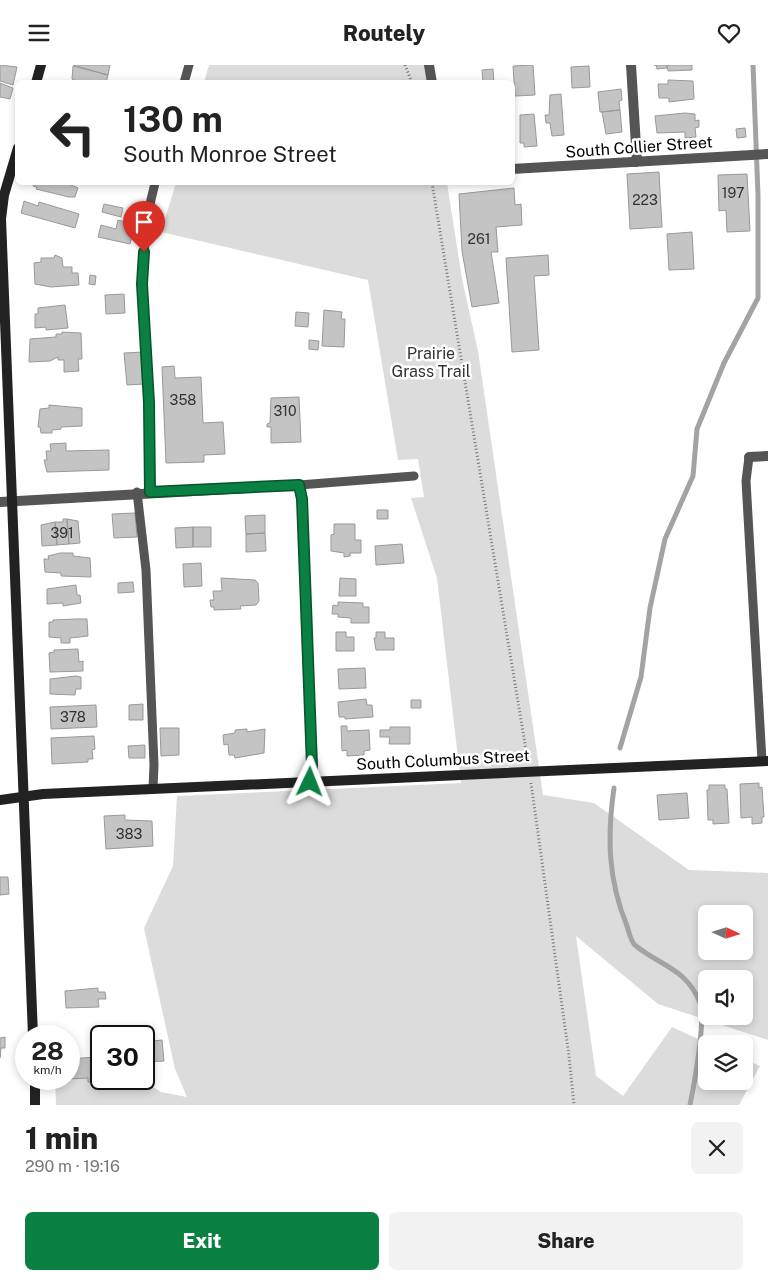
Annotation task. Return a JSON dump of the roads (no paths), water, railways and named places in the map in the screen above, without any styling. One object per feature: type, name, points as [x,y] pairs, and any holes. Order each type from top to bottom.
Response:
[{"type":"street","points":[[37,80],[41,65]]},
{"type":"street","points":[[429,65],[432,80]]},
{"type":"street","points":[[631,65],[637,162]]},
{"type":"street","name":"South Collier Street","points":[[515,169],[766,154]]},
{"type":"street","points":[[15,158],[4,195],[1,219],[33,1025]]},
{"type":"street","points":[[749,457],[768,456]]},
{"type":"street","points":[[0,502],[137,492],[299,485],[302,499],[312,766],[310,782]]},
{"type":"street","name":"South Columbus Street","points":[[0,801],[23,796],[152,789],[765,761]]},
{"type":"street","points":[[35,1090],[35,1105]]},
{"type":"lane","points":[[185,80],[189,65]]},
{"type":"lane","points":[[150,492],[149,403],[142,284],[146,232],[155,185]]},
{"type":"lane","points":[[749,457],[746,481],[765,761]]},
{"type":"lane","points":[[299,485],[414,476]]},
{"type":"lane","points":[[137,492],[146,569],[154,765],[152,789]]},
{"type":"waterway","points":[[620,748],[641,677],[650,608],[665,539],[693,476],[697,429],[724,363],[758,298],[758,195],[753,65]]},
{"type":"waterway","points":[[614,788],[610,824],[611,858],[616,892],[631,940],[634,945],[645,953],[681,975],[695,992],[700,1003],[701,1037],[690,1105]]},
{"type":"park label","name":"Prairie Grass Trail","points":[[431,362]]}]
